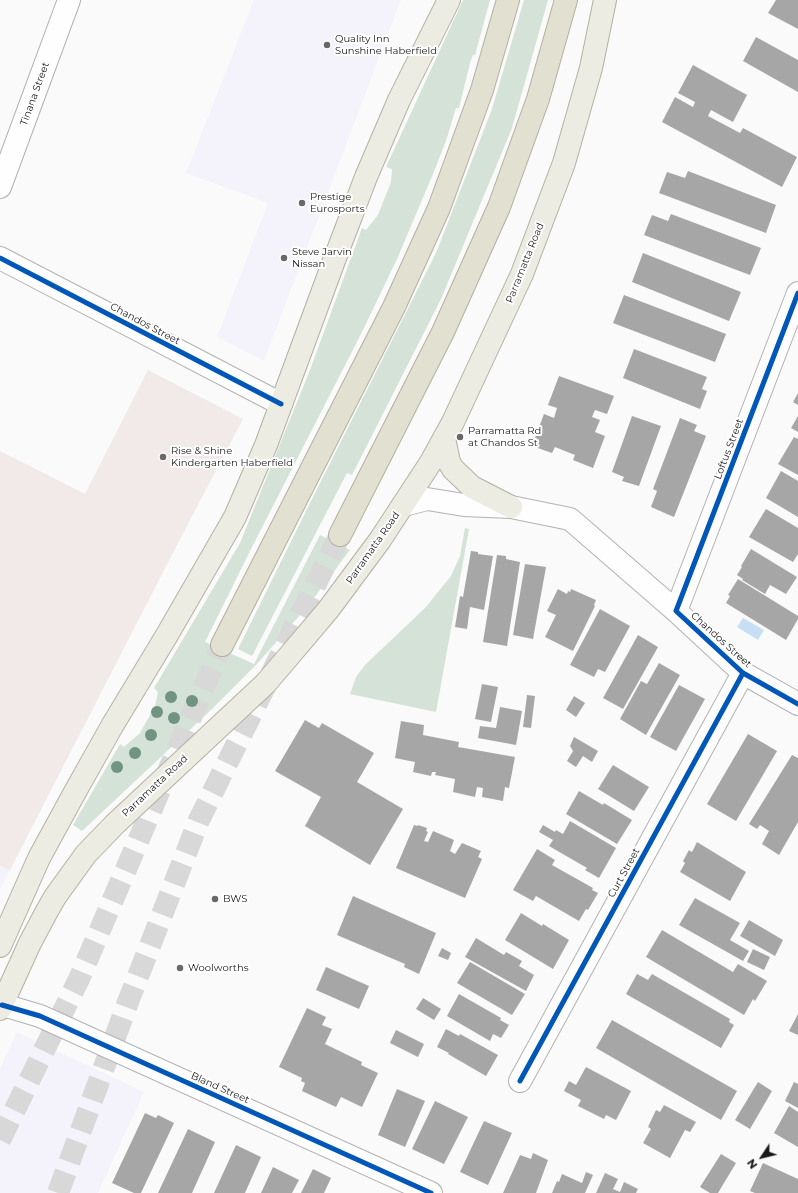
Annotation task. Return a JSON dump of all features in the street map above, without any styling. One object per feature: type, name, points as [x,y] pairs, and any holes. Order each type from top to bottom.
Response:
[{"type":"highway","points":[[222,645],[394,307],[439,208],[482,90],[508,0]]},
{"type":"highway","points":[[340,535],[443,332],[499,207],[538,99],[566,0]]},
{"type":"main road","points":[[0,946],[40,858],[75,792],[112,726],[167,635],[235,517],[266,445],[366,177],[399,100],[449,0]]},
{"type":"main road","name":"Parramatta Road","points":[[1,1006],[30,942],[47,911],[55,897],[86,854],[115,824],[264,684],[328,610],[380,540],[431,462],[453,422],[522,274],[564,163],[591,68],[605,0]]},
{"type":"main road","points":[[444,438],[453,470],[472,487],[511,507]]},
{"type":"street","name":"Tinana Street","points":[[0,187],[69,0]]},
{"type":"street","name":"Chandos Street","points":[[0,258],[281,404]]},
{"type":"street","name":"Loftus Street","points":[[676,611],[798,293]]},
{"type":"street","name":"Chandos Street","points":[[404,505],[427,499],[464,505],[511,507],[570,519],[676,611],[743,673],[798,704]]},
{"type":"street","name":"Curt Street","points":[[520,1081],[743,673]]},
{"type":"street","name":"Bland Street","points":[[1,1006],[40,1016],[431,1193]]},
{"type":"shaded area","points":[[254,0],[401,0],[264,361],[217,337],[268,203],[186,173]]},
{"type":"shaded area","points":[[463,0],[490,0],[475,55],[473,55],[470,63],[459,108],[456,108],[446,141],[433,174],[397,259],[362,332],[205,642],[254,664],[320,535],[350,550],[307,607],[256,665],[212,709],[82,831],[73,825],[120,744],[124,747],[140,733],[155,706],[158,692],[154,688],[240,543],[310,370],[362,228],[366,230],[378,215],[391,182],[392,169],[386,167]]},
{"type":"shaded area","points":[[524,0],[548,0],[512,128],[441,299],[352,475],[347,473],[252,656],[238,649],[436,253],[492,109]]},
{"type":"shaded area","points":[[148,370],[243,419],[10,870],[0,866],[0,451],[85,494]]},
{"type":"shaded area","points":[[465,528],[469,529],[436,712],[350,694],[356,677],[365,665],[426,607],[451,576],[460,556]]},
{"type":"shaded area","points":[[0,866],[10,870],[0,890]]},
{"type":"shaded area","points":[[17,1032],[144,1092],[98,1193],[0,1193],[0,1068]]},
{"type":"water","points":[[743,618],[764,630],[758,640],[737,627]]},
{"type":"building","points":[[776,0],[798,0],[798,29],[768,13]]},
{"type":"building","points":[[756,37],[798,60],[798,92],[743,61]]},
{"type":"building","points":[[693,65],[747,95],[733,122],[711,110],[708,116],[740,133],[743,128],[797,157],[782,187],[662,122],[675,97],[693,107],[695,102],[678,93]]},
{"type":"building","points":[[688,171],[776,205],[766,233],[659,193],[667,172],[685,178]]},
{"type":"building","points":[[671,214],[761,248],[750,275],[644,235],[652,215],[668,221]]},
{"type":"building","points":[[643,253],[741,292],[729,321],[632,282]]},
{"type":"building","points":[[624,295],[726,334],[715,362],[613,323]]},
{"type":"building","points":[[634,349],[707,377],[702,389],[707,391],[700,409],[623,378]]},
{"type":"building","points":[[559,376],[614,396],[607,414],[595,410],[592,417],[600,420],[595,432],[605,436],[593,468],[573,460],[575,455],[555,447],[552,453],[532,446],[544,414],[554,418],[557,408],[548,405]]},
{"type":"building","points":[[798,393],[798,405],[793,402]]},
{"type":"building","points":[[632,416],[661,426],[639,486],[622,481],[624,477],[612,472]]},
{"type":"building","points":[[798,416],[798,432],[791,428]]},
{"type":"building","points":[[680,418],[697,425],[694,431],[706,436],[674,517],[651,507],[657,491],[653,489]]},
{"type":"building","points":[[794,437],[798,439],[798,475],[778,464]]},
{"type":"building","points":[[781,471],[798,481],[798,517],[766,498]]},
{"type":"building","points":[[766,509],[798,528],[798,554],[793,562],[749,537]]},
{"type":"building","points":[[751,549],[797,577],[786,594],[770,585],[765,594],[742,580],[743,579],[737,575]]},
{"type":"building","points":[[471,551],[478,552],[478,554],[493,556],[484,610],[470,607],[467,629],[455,627],[460,596],[463,597]]},
{"type":"building","points":[[497,555],[506,556],[506,559],[520,562],[507,646],[483,642]]},
{"type":"building","points":[[525,564],[546,567],[533,639],[513,635]]},
{"type":"building","points":[[738,579],[798,616],[798,619],[786,640],[726,603],[730,596],[728,595]]},
{"type":"building","points":[[558,589],[567,594],[571,589],[596,600],[595,606],[573,651],[545,637],[556,615],[547,611]]},
{"type":"building","points":[[600,609],[630,626],[605,672],[598,669],[594,677],[570,665]]},
{"type":"building","points":[[638,635],[658,647],[623,709],[603,698]]},
{"type":"building","points":[[659,663],[680,675],[646,735],[620,719],[641,681],[647,684]]},
{"type":"building","points":[[482,684],[498,687],[491,722],[475,719]]},
{"type":"building","points":[[679,685],[705,699],[676,751],[650,737]]},
{"type":"building","points":[[527,695],[535,696],[531,728],[523,727]]},
{"type":"building","points":[[574,696],[585,703],[576,717],[566,710]]},
{"type":"building","points":[[500,707],[522,711],[516,745],[478,738],[480,726],[496,728]]},
{"type":"building","points":[[305,720],[319,728],[322,723],[374,753],[357,782],[403,809],[370,865],[305,826],[321,797],[275,771]]},
{"type":"building","points":[[401,721],[424,725],[423,735],[459,742],[458,747],[515,757],[509,788],[505,787],[503,801],[482,797],[483,788],[477,787],[475,797],[453,792],[455,779],[435,775],[436,772],[432,772],[431,776],[413,772],[415,762],[395,758]]},
{"type":"building","points":[[748,734],[777,751],[736,821],[707,804]]},
{"type":"building","points":[[574,737],[598,751],[592,762],[583,756],[576,767],[567,761],[573,751],[570,746]]},
{"type":"building","points":[[792,755],[798,758],[798,822],[779,855],[762,844],[769,831],[760,825],[757,829],[749,824]]},
{"type":"building","points":[[613,765],[649,787],[634,811],[598,789]]},
{"type":"building","points":[[579,791],[603,805],[604,803],[632,820],[617,844],[566,814]]},
{"type":"building","points":[[570,821],[616,848],[599,878],[585,870],[587,868],[549,846],[553,840],[539,832],[543,825],[555,832],[556,830],[563,834]]},
{"type":"building","points":[[414,825],[427,828],[426,831],[428,832],[424,841],[428,842],[433,831],[454,840],[450,851],[455,854],[462,843],[481,851],[478,857],[482,859],[465,898],[396,868]]},
{"type":"building","points":[[697,842],[746,872],[730,901],[680,872],[685,863],[683,861],[689,850],[692,852]]},
{"type":"building","points":[[537,849],[555,860],[552,865],[593,888],[592,890],[598,893],[588,910],[586,909],[579,921],[536,896],[533,901],[513,890]]},
{"type":"building","points":[[353,896],[436,933],[419,974],[404,967],[405,964],[337,935]]},
{"type":"building","points":[[695,898],[740,923],[730,940],[749,951],[743,961],[679,925]]},
{"type":"building","points":[[521,913],[569,940],[553,969],[505,940]]},
{"type":"building","points":[[749,920],[783,940],[775,956],[740,936]]},
{"type":"building","points":[[662,930],[733,972],[738,964],[767,981],[755,1001],[753,999],[744,1015],[646,957]]},
{"type":"building","points":[[476,938],[504,955],[506,952],[522,961],[519,966],[534,975],[526,991],[465,957]]},
{"type":"building","points":[[442,948],[451,953],[448,960],[438,956]]},
{"type":"building","points":[[753,949],[770,957],[764,970],[747,962]]},
{"type":"building","points":[[470,962],[525,994],[512,1015],[457,983]]},
{"type":"building","points":[[326,967],[369,986],[359,1009],[316,990]]},
{"type":"building","points":[[637,974],[648,980],[652,974],[730,1019],[729,1022],[734,1025],[721,1048],[626,994]]},
{"type":"building","points":[[459,994],[501,1018],[500,1020],[509,1025],[501,1038],[493,1034],[490,1041],[447,1016]]},
{"type":"building","points":[[423,998],[441,1009],[434,1020],[416,1009]]},
{"type":"building","points":[[307,1008],[326,1017],[322,1025],[332,1029],[325,1044],[362,1062],[361,1065],[378,1073],[362,1107],[341,1097],[336,1107],[302,1091],[305,1083],[301,1081],[302,1078],[279,1067]]},
{"type":"building","points":[[798,1014],[798,1035],[789,1031]]},
{"type":"building","points":[[612,1020],[737,1091],[721,1120],[596,1048]]},
{"type":"building","points":[[446,1029],[459,1036],[460,1034],[498,1055],[486,1076],[437,1047]]},
{"type":"building","points":[[396,1030],[424,1044],[418,1057],[390,1043]]},
{"type":"building","points":[[586,1067],[631,1091],[616,1120],[606,1115],[604,1119],[578,1106],[581,1100],[564,1091],[569,1081],[576,1085]]},
{"type":"building","points":[[758,1082],[772,1091],[750,1129],[735,1120]]},
{"type":"building","points":[[794,1082],[798,1084],[798,1108],[785,1101]]},
{"type":"building","points":[[397,1089],[425,1101],[405,1147],[378,1135]]},
{"type":"building","points":[[435,1101],[468,1117],[444,1164],[412,1149]]},
{"type":"building","points":[[664,1105],[696,1122],[690,1132],[685,1130],[670,1158],[643,1143],[651,1129],[648,1127],[656,1110],[660,1112]]},
{"type":"building","points":[[789,1106],[798,1112],[798,1147],[774,1133]]},
{"type":"building","points":[[145,1113],[156,1118],[158,1115],[174,1123],[141,1193],[134,1193],[112,1183]]},
{"type":"building","points":[[484,1121],[512,1133],[488,1185],[460,1172]]},
{"type":"building","points":[[188,1129],[215,1142],[192,1193],[158,1193]]},
{"type":"building","points":[[236,1145],[261,1157],[245,1193],[214,1193]]},
{"type":"building","points":[[533,1153],[548,1160],[536,1193],[503,1193],[520,1155],[531,1159]]},
{"type":"building","points":[[721,1154],[736,1163],[718,1193],[710,1193],[700,1187]]},
{"type":"building","points":[[763,1163],[798,1179],[798,1193],[755,1193],[750,1191]]},
{"type":"building","points":[[273,1167],[299,1180],[292,1193],[261,1193]]},
{"type":"building","points":[[313,1169],[331,1178],[324,1193],[301,1193]]},
{"type":"building","points":[[586,1172],[593,1175],[585,1193],[552,1193],[562,1174],[582,1183]]},
{"type":"building","points":[[605,1173],[618,1179],[613,1189],[620,1192],[624,1182],[638,1189],[636,1193],[596,1193]]},
{"type":"tunnel","points":[[58,1193],[128,1002],[199,820],[340,535]]},
{"type":"tunnel","points":[[0,1140],[79,979],[222,645]]},
{"type":"cycle path","points":[[0,258],[281,404]]},
{"type":"cycle path","points":[[798,293],[676,611],[743,673],[798,704]]},
{"type":"cycle path","points":[[520,1081],[743,673]]},
{"type":"cycle path","points":[[2,1005],[40,1016],[431,1193]]},
{"type":"place","name":"Quality Inn Sunshine Haberfield","points":[[327,45]]},
{"type":"place","name":"Prestige Eurosports","points":[[302,203]]},
{"type":"place","name":"Steve Jarvin Nissan","points":[[284,258]]},
{"type":"place","name":"Parramatta Rd at Chandos St","points":[[460,437]]},
{"type":"place","name":"Rise & Shine Kindergarten Haberfield","points":[[163,457]]},
{"type":"place","name":"BWS","points":[[215,899]]},
{"type":"place","name":"Woolworths","points":[[180,968]]}]
